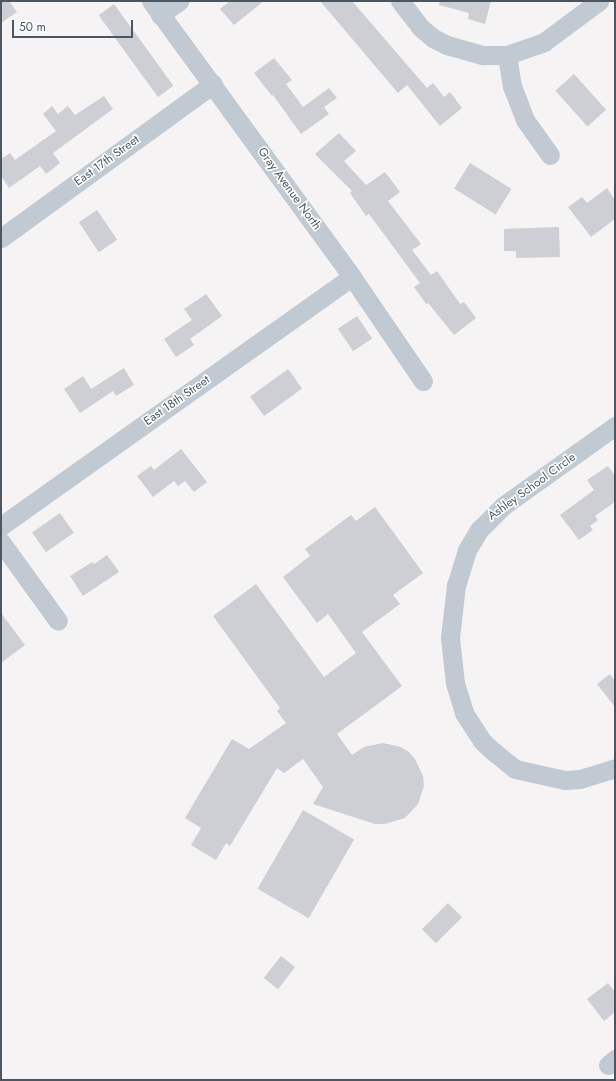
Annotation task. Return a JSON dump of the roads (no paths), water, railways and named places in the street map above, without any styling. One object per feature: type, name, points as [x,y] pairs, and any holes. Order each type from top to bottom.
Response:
[{"type":"street","points":[[156,8],[179,1]]},
{"type":"street","points":[[400,1],[420,27],[432,38],[447,45],[483,56],[507,55],[544,42],[599,1]]},
{"type":"street","name":"Gray Avenue North","points":[[156,8],[213,84],[352,277],[423,381]]},
{"type":"street","points":[[507,55],[512,86],[525,120],[550,155]]},
{"type":"street","name":"East 17th Street","points":[[1,238],[213,84]]},
{"type":"street","name":"East 18th Street","points":[[1,526],[352,277]]},
{"type":"street","name":"Ashley School Circle","points":[[615,426],[503,506],[478,530],[467,550],[456,585],[450,638],[455,683],[464,713],[482,741],[515,769],[565,780],[593,776],[615,768]]},
{"type":"street","points":[[1,542],[58,621]]}]
